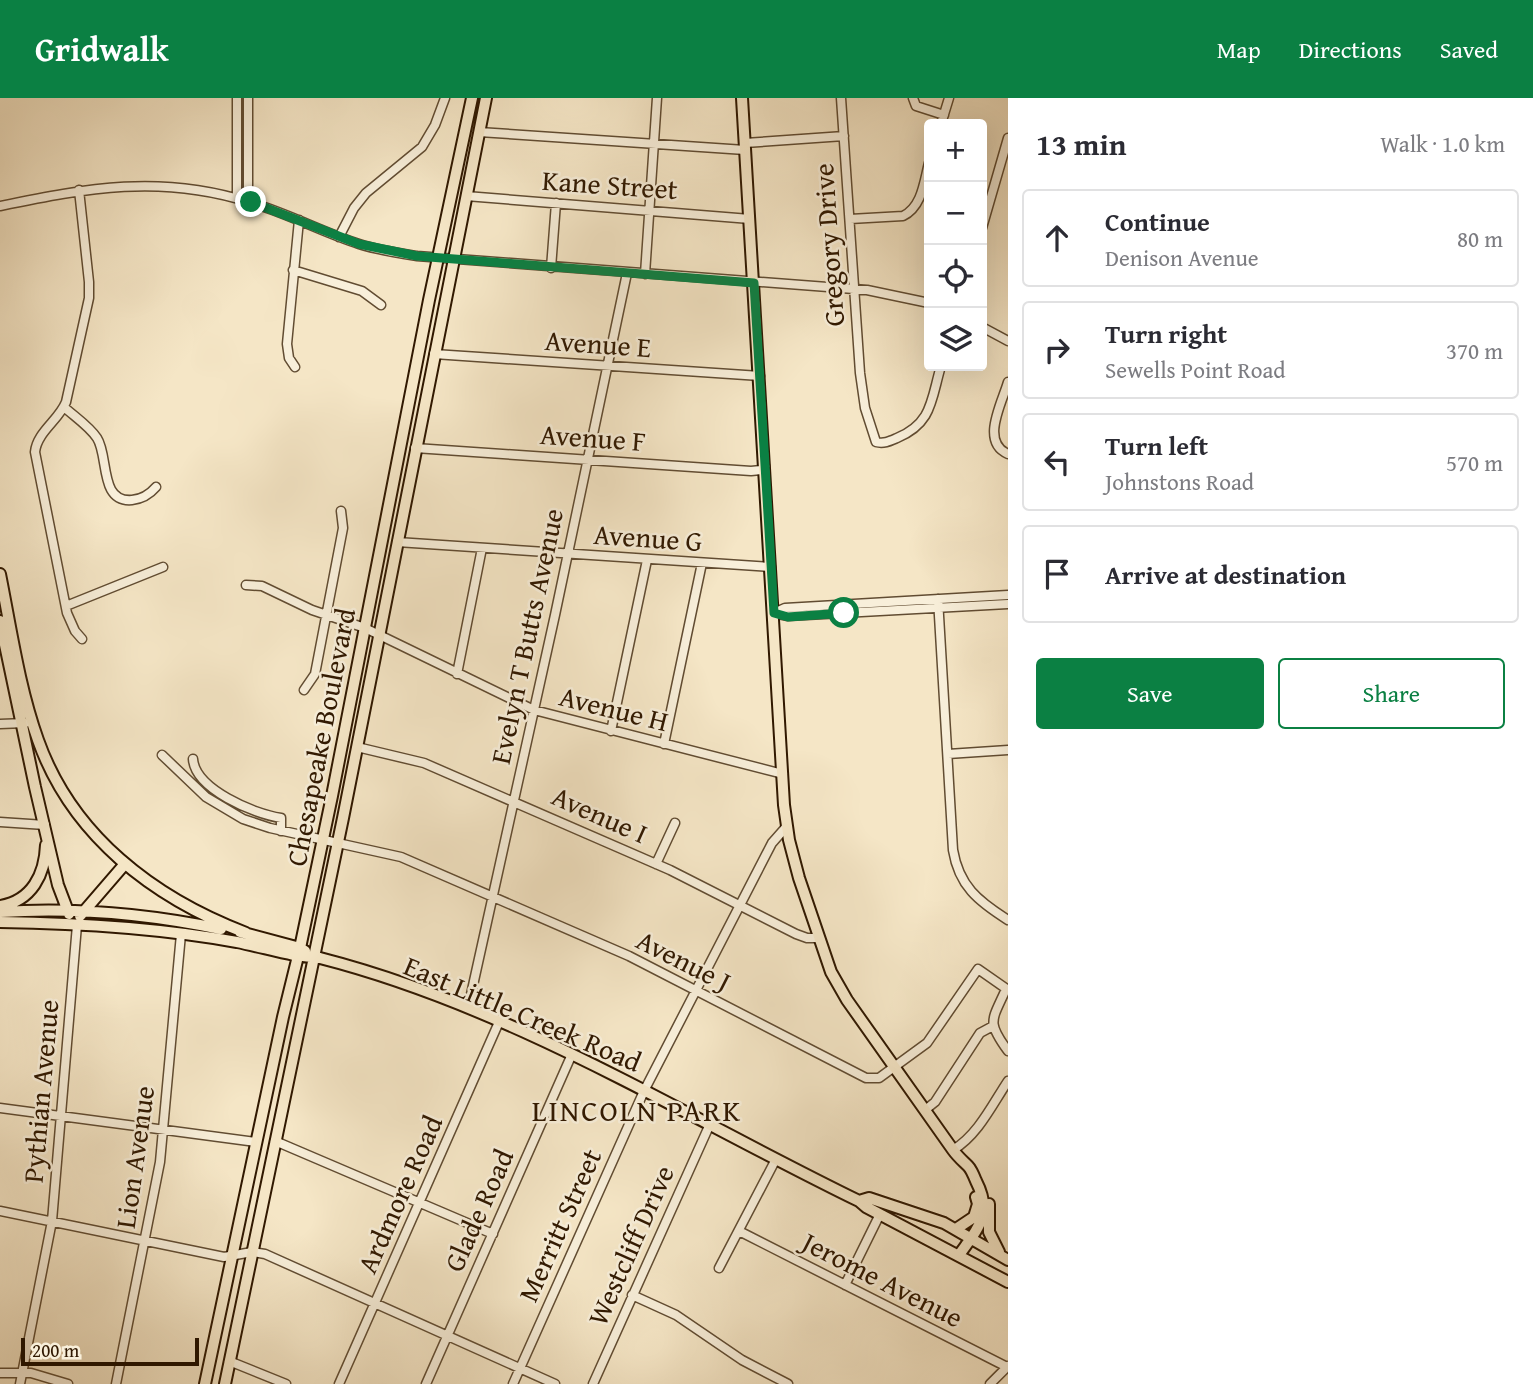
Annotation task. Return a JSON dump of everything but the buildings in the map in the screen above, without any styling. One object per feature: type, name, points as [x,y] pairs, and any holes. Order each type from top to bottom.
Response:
[{"type":"main road","name":"Chesapeake Boulevard","points":[[205,1384],[282,1017],[323,840],[472,98]]},
{"type":"main road","name":"Chesapeake Boulevard","points":[[225,1384],[357,747],[486,98]]},
{"type":"main road","points":[[742,98],[787,826],[799,878],[818,938],[837,984],[962,1162],[978,1204],[972,1220],[956,1229]]},
{"type":"main road","points":[[0,574],[58,885],[67,911],[77,925]]},
{"type":"main road","points":[[0,621],[27,723],[58,782],[82,819],[124,865],[178,903],[246,933]]},
{"type":"main road","points":[[0,906],[23,897],[39,880],[44,864],[45,825]]},
{"type":"main road","points":[[101,841],[111,862],[107,883]]},
{"type":"main road","points":[[77,925],[81,912],[124,865]]},
{"type":"main road","name":"East Little Creek Road","points":[[0,912],[67,911],[142,916],[246,933],[387,979],[468,1009],[572,1054],[859,1201],[1008,1282]]},
{"type":"main road","name":"East Little Creek Road","points":[[0,922],[77,925],[181,934],[299,952]]},
{"type":"main road","points":[[959,1255],[984,1216],[985,1203],[968,1165],[962,1162]]},
{"type":"main road","points":[[979,1187],[991,1208],[989,1233],[1005,1258]]},
{"type":"main road","name":"East Little Creek Road","points":[[859,1201],[869,1198],[930,1218],[956,1229],[1005,1258]]},
{"type":"street","points":[[237,98],[237,198]]},
{"type":"street","points":[[248,98],[248,201]]},
{"type":"street","points":[[339,237],[354,208],[366,193],[422,147],[435,125],[445,98]]},
{"type":"street","points":[[645,274],[657,98]]},
{"type":"street","name":"Gregory Drive","points":[[841,98],[862,388],[876,442],[883,443],[913,431],[922,422],[927,414],[940,371]]},
{"type":"street","points":[[913,98],[916,106],[944,115]]},
{"type":"street","points":[[943,119],[949,98]]},
{"type":"street","points":[[479,132],[654,144],[745,147],[844,136]]},
{"type":"street","points":[[987,212],[1008,138]]},
{"type":"street","points":[[850,219],[903,216],[911,212],[918,203],[924,181]]},
{"type":"street","points":[[0,206],[112,186],[165,187],[237,198],[371,247],[438,259],[854,289],[890,293],[924,302]]},
{"type":"street","points":[[79,190],[89,298],[64,407],[37,442],[36,452],[66,606],[70,622],[82,639]]},
{"type":"street","name":"Kane Street","points":[[466,196],[750,219]]},
{"type":"street","points":[[551,268],[556,203]]},
{"type":"street","points":[[295,367],[289,358],[287,344],[299,220]]},
{"type":"street","points":[[293,270],[362,291],[381,305]]},
{"type":"street","name":"Evelyn T Butts Avenue","points":[[468,1009],[627,273]]},
{"type":"street","points":[[987,330],[1008,341]]},
{"type":"street","name":"Avenue E","points":[[434,354],[760,376]]},
{"type":"street","points":[[1008,382],[993,435],[996,445],[1008,454]]},
{"type":"street","points":[[64,407],[98,439],[110,488],[116,496],[126,500],[140,498],[156,487]]},
{"type":"street","name":"Avenue F","points":[[415,448],[758,471],[765,466]]},
{"type":"street","points":[[304,690],[315,674],[343,528],[341,511]]},
{"type":"street","name":"Avenue G","points":[[397,542],[771,567]]},
{"type":"street","points":[[457,674],[482,548]]},
{"type":"street","points":[[611,731],[647,560]]},
{"type":"street","points":[[664,744],[702,563]]},
{"type":"street","points":[[66,606],[163,567]]},
{"type":"street","name":"Avenue H","points":[[246,585],[262,586],[326,616],[365,628],[534,710],[783,774]]},
{"type":"street","points":[[939,604],[1008,595]]},
{"type":"street","points":[[939,604],[956,868],[968,889],[1008,920]]},
{"type":"street","points":[[774,613],[785,608],[1008,604]]},
{"type":"street","points":[[0,724],[27,723]]},
{"type":"street","name":"Avenue I","points":[[357,747],[424,763],[656,864],[807,938],[818,938]]},
{"type":"street","points":[[948,754],[1008,750]]},
{"type":"street","name":"Avenue J","points":[[162,755],[195,788],[218,806],[243,819],[281,831],[401,857],[629,956],[866,1078],[879,1078],[928,1043],[978,969],[1007,989]]},
{"type":"street","points":[[193,759],[193,766],[199,777],[218,792],[259,813],[281,818],[281,831]]},
{"type":"street","points":[[0,822],[45,825]]},
{"type":"street","points":[[656,864],[675,823]]},
{"type":"street","name":"Merritt Street","points":[[513,1384],[645,1091],[772,843],[787,826]]},
{"type":"street","name":"Pythian Avenue","points":[[20,1384],[52,1221],[77,925]]},
{"type":"street","name":"Lion Avenue","points":[[117,1383],[160,1162],[181,934]]},
{"type":"street","points":[[1007,989],[992,1021],[995,1032],[1008,1051]]},
{"type":"street","name":"Ardmore Road","points":[[339,1384],[499,1022]]},
{"type":"street","points":[[925,1110],[935,1102],[979,1033],[993,1026]]},
{"type":"street","name":"Glade Road","points":[[426,1384],[572,1054]]},
{"type":"street","points":[[953,1150],[965,1143],[975,1131],[1008,1081]]},
{"type":"street","points":[[0,1108],[256,1142]]},
{"type":"street","name":"Westcliff Drive","points":[[593,1384],[709,1124]]},
{"type":"street","points":[[275,1141],[493,1234]]},
{"type":"street","points":[[719,1268],[776,1159]]},
{"type":"street","points":[[0,1211],[232,1257],[252,1252],[265,1254],[555,1384]]},
{"type":"street","points":[[845,1285],[880,1214]]},
{"type":"street","name":"Jerome Avenue","points":[[739,1231],[1007,1367]]},
{"type":"street","points":[[632,1295],[687,1322],[742,1360],[788,1384]]},
{"type":"street","points":[[229,1361],[286,1384]]},
{"type":"street","points":[[990,1384],[1007,1367]]},
{"type":"street","points":[[0,1373],[22,1371],[68,1384]]},
{"type":"district","name":"LINCOLN PARK","points":[[637,1110]]},
{"type":"route","points":[[251,202],[359,244],[417,256],[754,283],[774,613],[788,617],[844,613]]}]
